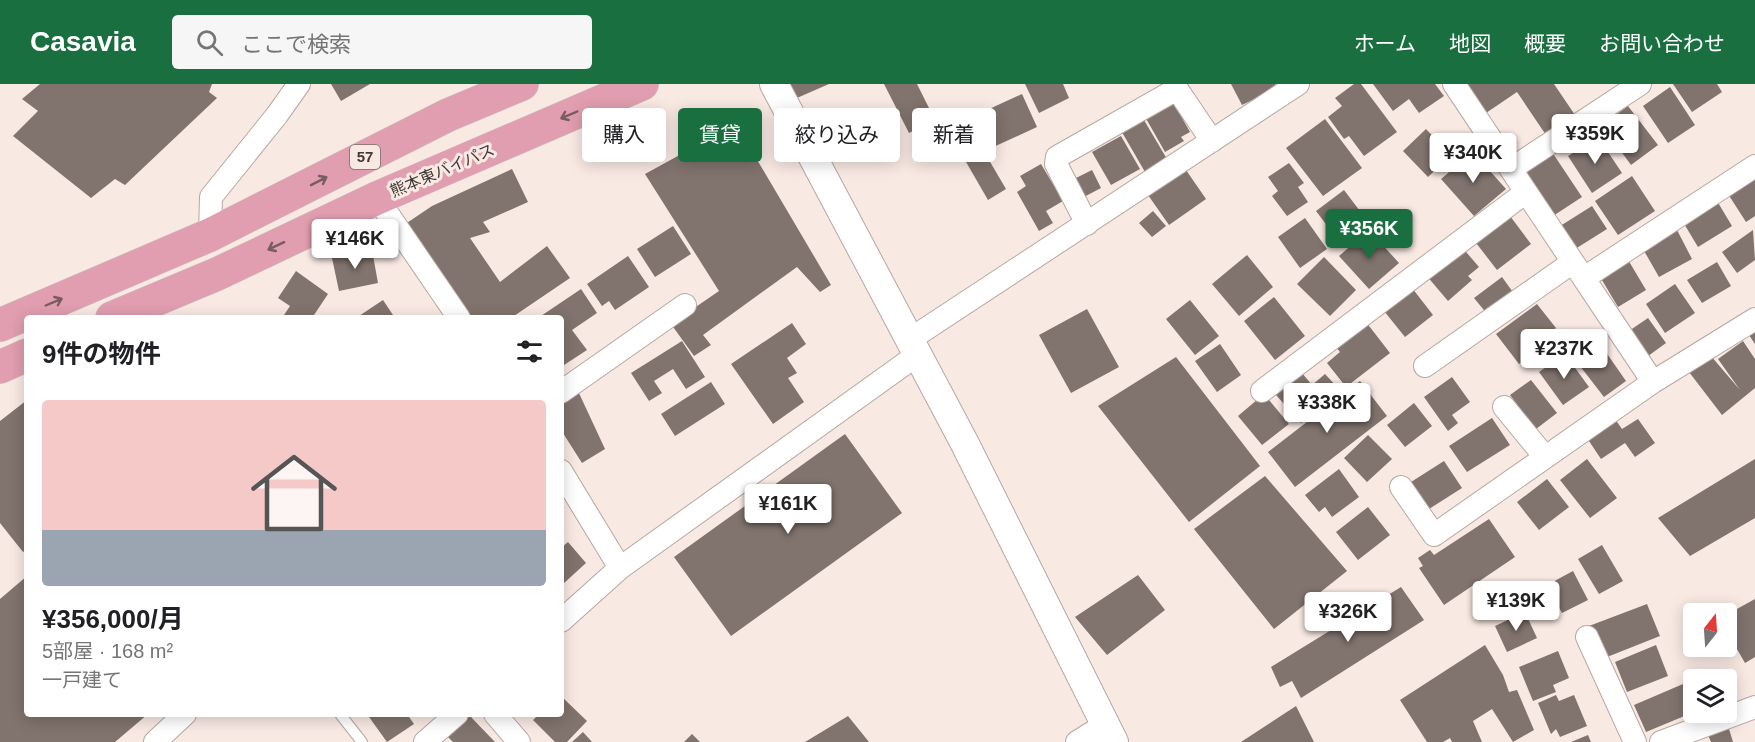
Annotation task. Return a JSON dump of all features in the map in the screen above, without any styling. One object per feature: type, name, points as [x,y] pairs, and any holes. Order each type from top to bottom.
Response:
[{"type":"highway","name":"57","points":[[25,315],[210,235],[448,116],[522,84]]},
{"type":"highway","name":"熊本東バイパス","points":[[119,315],[217,274],[377,198],[642,84]]},
{"type":"highway","name":"57","points":[[0,326],[24,316]]},
{"type":"highway","points":[[0,367],[24,356]]},
{"type":"street","points":[[210,235],[211,197],[277,115],[298,84]]},
{"type":"street","points":[[774,84],[913,348],[1110,733],[1077,742]]},
{"type":"street","points":[[564,618],[620,568],[913,348],[1087,224],[1298,84]]},
{"type":"street","points":[[1454,84],[1653,382]]},
{"type":"street","points":[[1511,169],[1637,85]]},
{"type":"street","points":[[1087,224],[1056,164],[1057,157],[1177,89],[1212,141]]},
{"type":"street","points":[[1425,366],[1579,270],[1755,166]]},
{"type":"street","points":[[1262,391],[1526,192]]},
{"type":"street","points":[[377,198],[457,315]]},
{"type":"street","points":[[564,390],[685,305]]},
{"type":"street","points":[[1401,487],[1434,535],[1653,382],[1755,319]]},
{"type":"street","points":[[1504,407],[1545,457]]},
{"type":"street","points":[[564,476],[620,568]]},
{"type":"street","points":[[1587,637],[1635,742]]},
{"type":"street","points":[[1661,742],[1755,707]]},
{"type":"street","points":[[155,742],[182,717]]},
{"type":"street","points":[[425,742],[454,717]]},
{"type":"street","points":[[498,717],[519,742]]},
{"type":"lane","points":[[342,717],[362,742]]},
{"type":"building","points":[[40,84],[212,84],[209,92],[217,98],[125,185],[115,179],[91,198],[13,136],[38,111],[22,99]]},
{"type":"building","points":[[331,84],[370,84],[341,101]]},
{"type":"building","points":[[783,84],[829,84],[790,101]]},
{"type":"building","points":[[884,84],[917,84],[929,108],[912,108],[912,132],[909,133],[900,115],[900,108],[896,108]]},
{"type":"building","points":[[1025,84],[1063,84],[1069,98],[1039,113]]},
{"type":"building","points":[[1231,84],[1275,84],[1277,88],[1242,105]]},
{"type":"building","points":[[1354,84],[1361,84],[1397,132],[1364,156],[1349,136],[1344,139],[1328,117],[1342,106],[1335,98]]},
{"type":"building","points":[[1373,84],[1435,84],[1444,96],[1419,113],[1409,99],[1393,111]]},
{"type":"building","points":[[1467,84],[1554,84],[1575,115],[1546,135],[1517,92],[1486,113]]},
{"type":"building","points":[[1673,84],[1717,84],[1722,92],[1692,112]]},
{"type":"building","points":[[1670,87],[1695,125],[1668,143],[1643,106]]},
{"type":"building","points":[[1022,94],[1037,127],[996,146],[996,108],[991,108]]},
{"type":"building","points":[[1172,100],[1190,132],[1181,137],[1184,141],[1165,152],[1144,115]]},
{"type":"building","points":[[1628,106],[1658,145],[1631,165],[1602,125]]},
{"type":"building","points":[[1141,115],[1167,159],[1145,172],[1119,127]]},
{"type":"building","points":[[1325,119],[1362,168],[1323,196],[1286,148]]},
{"type":"building","points":[[1426,129],[1451,155],[1428,177],[1403,151]]},
{"type":"building","points":[[1121,136],[1140,169],[1111,185],[1092,152]]},
{"type":"building","points":[[1598,137],[1622,173],[1592,193],[1568,156]]},
{"type":"building","points":[[1473,152],[1506,189],[1474,216],[1441,179]]},
{"type":"building","points":[[1552,152],[1582,197],[1553,216],[1523,171]]},
{"type":"building","points":[[678,156],[678,162],[758,162],[831,285],[820,292],[797,267],[703,335],[711,345],[694,356],[671,324],[719,291],[645,174]]},
{"type":"building","points":[[966,162],[990,162],[1006,189],[988,200]]},
{"type":"building","points":[[1289,163],[1304,183],[1298,187],[1308,202],[1287,216],[1272,196],[1278,191],[1268,177]]},
{"type":"building","points":[[1041,164],[1063,201],[1046,211],[1053,223],[1039,231],[1017,192],[1026,186],[1020,176]]},
{"type":"building","points":[[512,169],[528,202],[483,222],[490,232],[470,238],[500,282],[547,246],[570,278],[515,315],[455,315],[389,235],[432,206]]},
{"type":"building","points":[[1092,170],[1101,188],[1080,199],[1070,181]]},
{"type":"building","points":[[1186,170],[1206,199],[1169,225],[1148,195]]},
{"type":"building","points":[[1632,176],[1655,211],[1618,235],[1595,201]]},
{"type":"building","points":[[1755,177],[1755,216],[1746,222],[1728,194]]},
{"type":"building","points":[[1344,190],[1369,223],[1341,244],[1316,211]]},
{"type":"building","points":[[1717,201],[1732,226],[1698,247],[1683,222]]},
{"type":"building","points":[[1592,206],[1607,229],[1572,251],[1557,228]]},
{"type":"building","points":[[1153,211],[1166,226],[1152,237],[1139,223]]},
{"type":"building","points":[[1507,212],[1531,244],[1497,270],[1473,239]]},
{"type":"building","points":[[1305,218],[1327,249],[1300,268],[1278,237]]},
{"type":"building","points":[[673,226],[691,254],[655,277],[637,249]]},
{"type":"building","points":[[1369,230],[1399,263],[1369,289],[1339,256]]},
{"type":"building","points":[[1677,230],[1692,259],[1659,277],[1643,249]]},
{"type":"building","points":[[1753,230],[1755,260],[1737,273],[1722,252]]},
{"type":"building","points":[[1461,246],[1479,267],[1468,276],[1472,280],[1448,301],[1426,275]]},
{"type":"building","points":[[372,250],[378,283],[339,291],[332,258]]},
{"type":"building","points":[[1247,255],[1273,287],[1239,316],[1212,284]]},
{"type":"building","points":[[628,256],[649,287],[615,310],[609,301],[602,306],[587,284]]},
{"type":"building","points":[[1324,257],[1356,290],[1330,316],[1297,284]]},
{"type":"building","points":[[1627,258],[1646,290],[1618,307],[1599,275]]},
{"type":"building","points":[[1717,262],[1731,286],[1702,303],[1687,280]]},
{"type":"building","points":[[296,271],[328,294],[314,315],[284,315],[290,306],[278,298]]},
{"type":"building","points":[[1502,277],[1515,295],[1488,315],[1474,298]]},
{"type":"building","points":[[1409,284],[1433,315],[1405,337],[1380,306]]},
{"type":"building","points":[[1675,284],[1695,313],[1665,333],[1646,304]]},
{"type":"building","points":[[581,289],[597,313],[572,330],[587,350],[564,365],[564,315],[542,315]]},
{"type":"building","points":[[1274,297],[1305,336],[1275,360],[1244,321]]},
{"type":"building","points":[[383,300],[393,315],[360,315]]},
{"type":"building","points":[[1190,300],[1219,336],[1195,355],[1166,319]]},
{"type":"building","points":[[1537,304],[1556,328],[1532,346],[1537,351],[1519,364],[1496,334]]},
{"type":"building","points":[[1087,309],[1119,367],[1071,393],[1039,335]]},
{"type":"building","points":[[1648,318],[1666,343],[1644,359],[1626,333]]},
{"type":"building","points":[[1366,322],[1390,353],[1346,387],[1327,363],[1340,352],[1335,346]]},
{"type":"building","points":[[792,323],[806,344],[787,358],[797,373],[788,378],[804,402],[773,424],[731,364]]},
{"type":"building","points":[[1755,331],[1755,344],[1749,335]]},
{"type":"building","points":[[682,341],[705,377],[686,389],[673,369],[654,381],[662,393],[649,401],[631,373]]},
{"type":"building","points":[[1743,341],[1755,359],[1755,388],[1722,415],[1689,372],[1711,356],[1740,390],[1718,359]]},
{"type":"building","points":[[1220,344],[1241,375],[1217,392],[1195,361]]},
{"type":"building","points":[[1603,348],[1626,381],[1604,397],[1580,366]]},
{"type":"building","points":[[1565,354],[1589,387],[1563,405],[1539,372]]},
{"type":"building","points":[[1176,357],[1260,466],[1189,522],[1098,406]]},
{"type":"building","points":[[1302,373],[1312,385],[1325,374],[1339,389],[1301,423],[1276,395]]},
{"type":"building","points":[[1452,377],[1470,402],[1452,415],[1458,423],[1448,431],[1424,397]]},
{"type":"building","points":[[1531,380],[1557,413],[1536,429],[1510,395]]},
{"type":"building","points":[[1360,381],[1387,416],[1295,487],[1268,452]]},
{"type":"building","points":[[711,382],[725,404],[675,436],[661,414]]},
{"type":"building","points":[[578,391],[605,449],[582,463],[564,435],[564,401]]},
{"type":"building","points":[[1264,394],[1289,424],[1262,445],[1238,416]]},
{"type":"building","points":[[24,402],[23,552],[0,523],[0,421]]},
{"type":"building","points":[[1414,403],[1432,426],[1405,447],[1387,425]]},
{"type":"building","points":[[1492,418],[1510,445],[1467,472],[1449,446]]},
{"type":"building","points":[[1615,419],[1622,429],[1638,419],[1655,443],[1635,457],[1625,443],[1601,459],[1587,438]]},
{"type":"building","points":[[845,434],[902,513],[731,636],[674,557]]},
{"type":"building","points":[[1368,435],[1392,459],[1367,482],[1344,458]]},
{"type":"building","points":[[1587,459],[1617,498],[1590,518],[1560,480]]},
{"type":"building","points":[[1755,459],[1755,518],[1690,556],[1658,518]]},
{"type":"building","points":[[1444,461],[1462,488],[1429,509],[1411,482]]},
{"type":"building","points":[[1339,469],[1359,497],[1332,517],[1325,507],[1319,512],[1305,495]]},
{"type":"building","points":[[1265,476],[1347,571],[1274,629],[1194,529]]},
{"type":"building","points":[[1547,479],[1569,507],[1539,530],[1517,502]]},
{"type":"building","points":[[1368,507],[1390,535],[1358,560],[1336,532]]},
{"type":"building","points":[[1489,519],[1515,557],[1444,605],[1419,568],[1423,566],[1418,558],[1430,550],[1434,555]]},
{"type":"building","points":[[568,542],[586,563],[564,583],[564,545]]},
{"type":"building","points":[[1602,545],[1623,581],[1599,594],[1578,559]]},
{"type":"building","points":[[1573,571],[1588,600],[1562,613],[1547,585]]},
{"type":"building","points":[[1138,575],[1165,610],[1107,655],[1075,617]]},
{"type":"building","points":[[24,579],[24,717],[144,717],[115,742],[0,742],[0,599]]},
{"type":"building","points":[[1401,587],[1424,620],[1301,698],[1292,681],[1280,687],[1271,667]]},
{"type":"building","points":[[1755,599],[1755,657],[1745,663],[1737,649],[1737,609]]},
{"type":"building","points":[[1647,604],[1660,636],[1602,659],[1589,626]]},
{"type":"building","points":[[1525,612],[1537,638],[1507,652],[1495,626]]},
{"type":"building","points":[[1485,645],[1503,675],[1509,692],[1517,690],[1534,730],[1513,742],[1492,709],[1473,721],[1482,742],[1452,742],[1450,738],[1443,742],[1427,742],[1400,700]]},
{"type":"building","points":[[1656,645],[1668,676],[1627,692],[1615,662]]},
{"type":"building","points":[[1558,651],[1569,678],[1553,685],[1556,692],[1533,701],[1519,667]]},
{"type":"building","points":[[1683,684],[1683,717],[1646,732],[1634,705]]},
{"type":"building","points":[[1556,695],[1559,701],[1574,695],[1587,726],[1560,737],[1556,729],[1551,734],[1538,703]]},
{"type":"building","points":[[564,699],[587,721],[567,742],[555,742],[533,720],[536,717],[564,717]]},
{"type":"building","points":[[1296,706],[1314,742],[1241,742]]},
{"type":"building","points":[[848,716],[869,742],[805,742]]},
{"type":"building","points":[[369,717],[409,717],[414,724],[387,742]]},
{"type":"building","points":[[467,717],[471,717],[495,742],[453,742],[447,736]]},
{"type":"building","points":[[1729,729],[1733,742],[1711,742],[1708,735]]},
{"type":"building","points":[[583,732],[592,742],[572,742]]},
{"type":"building","points":[[692,734],[700,742],[684,742]]},
{"type":"building","points":[[1588,735],[1591,742],[1571,742]]}]
